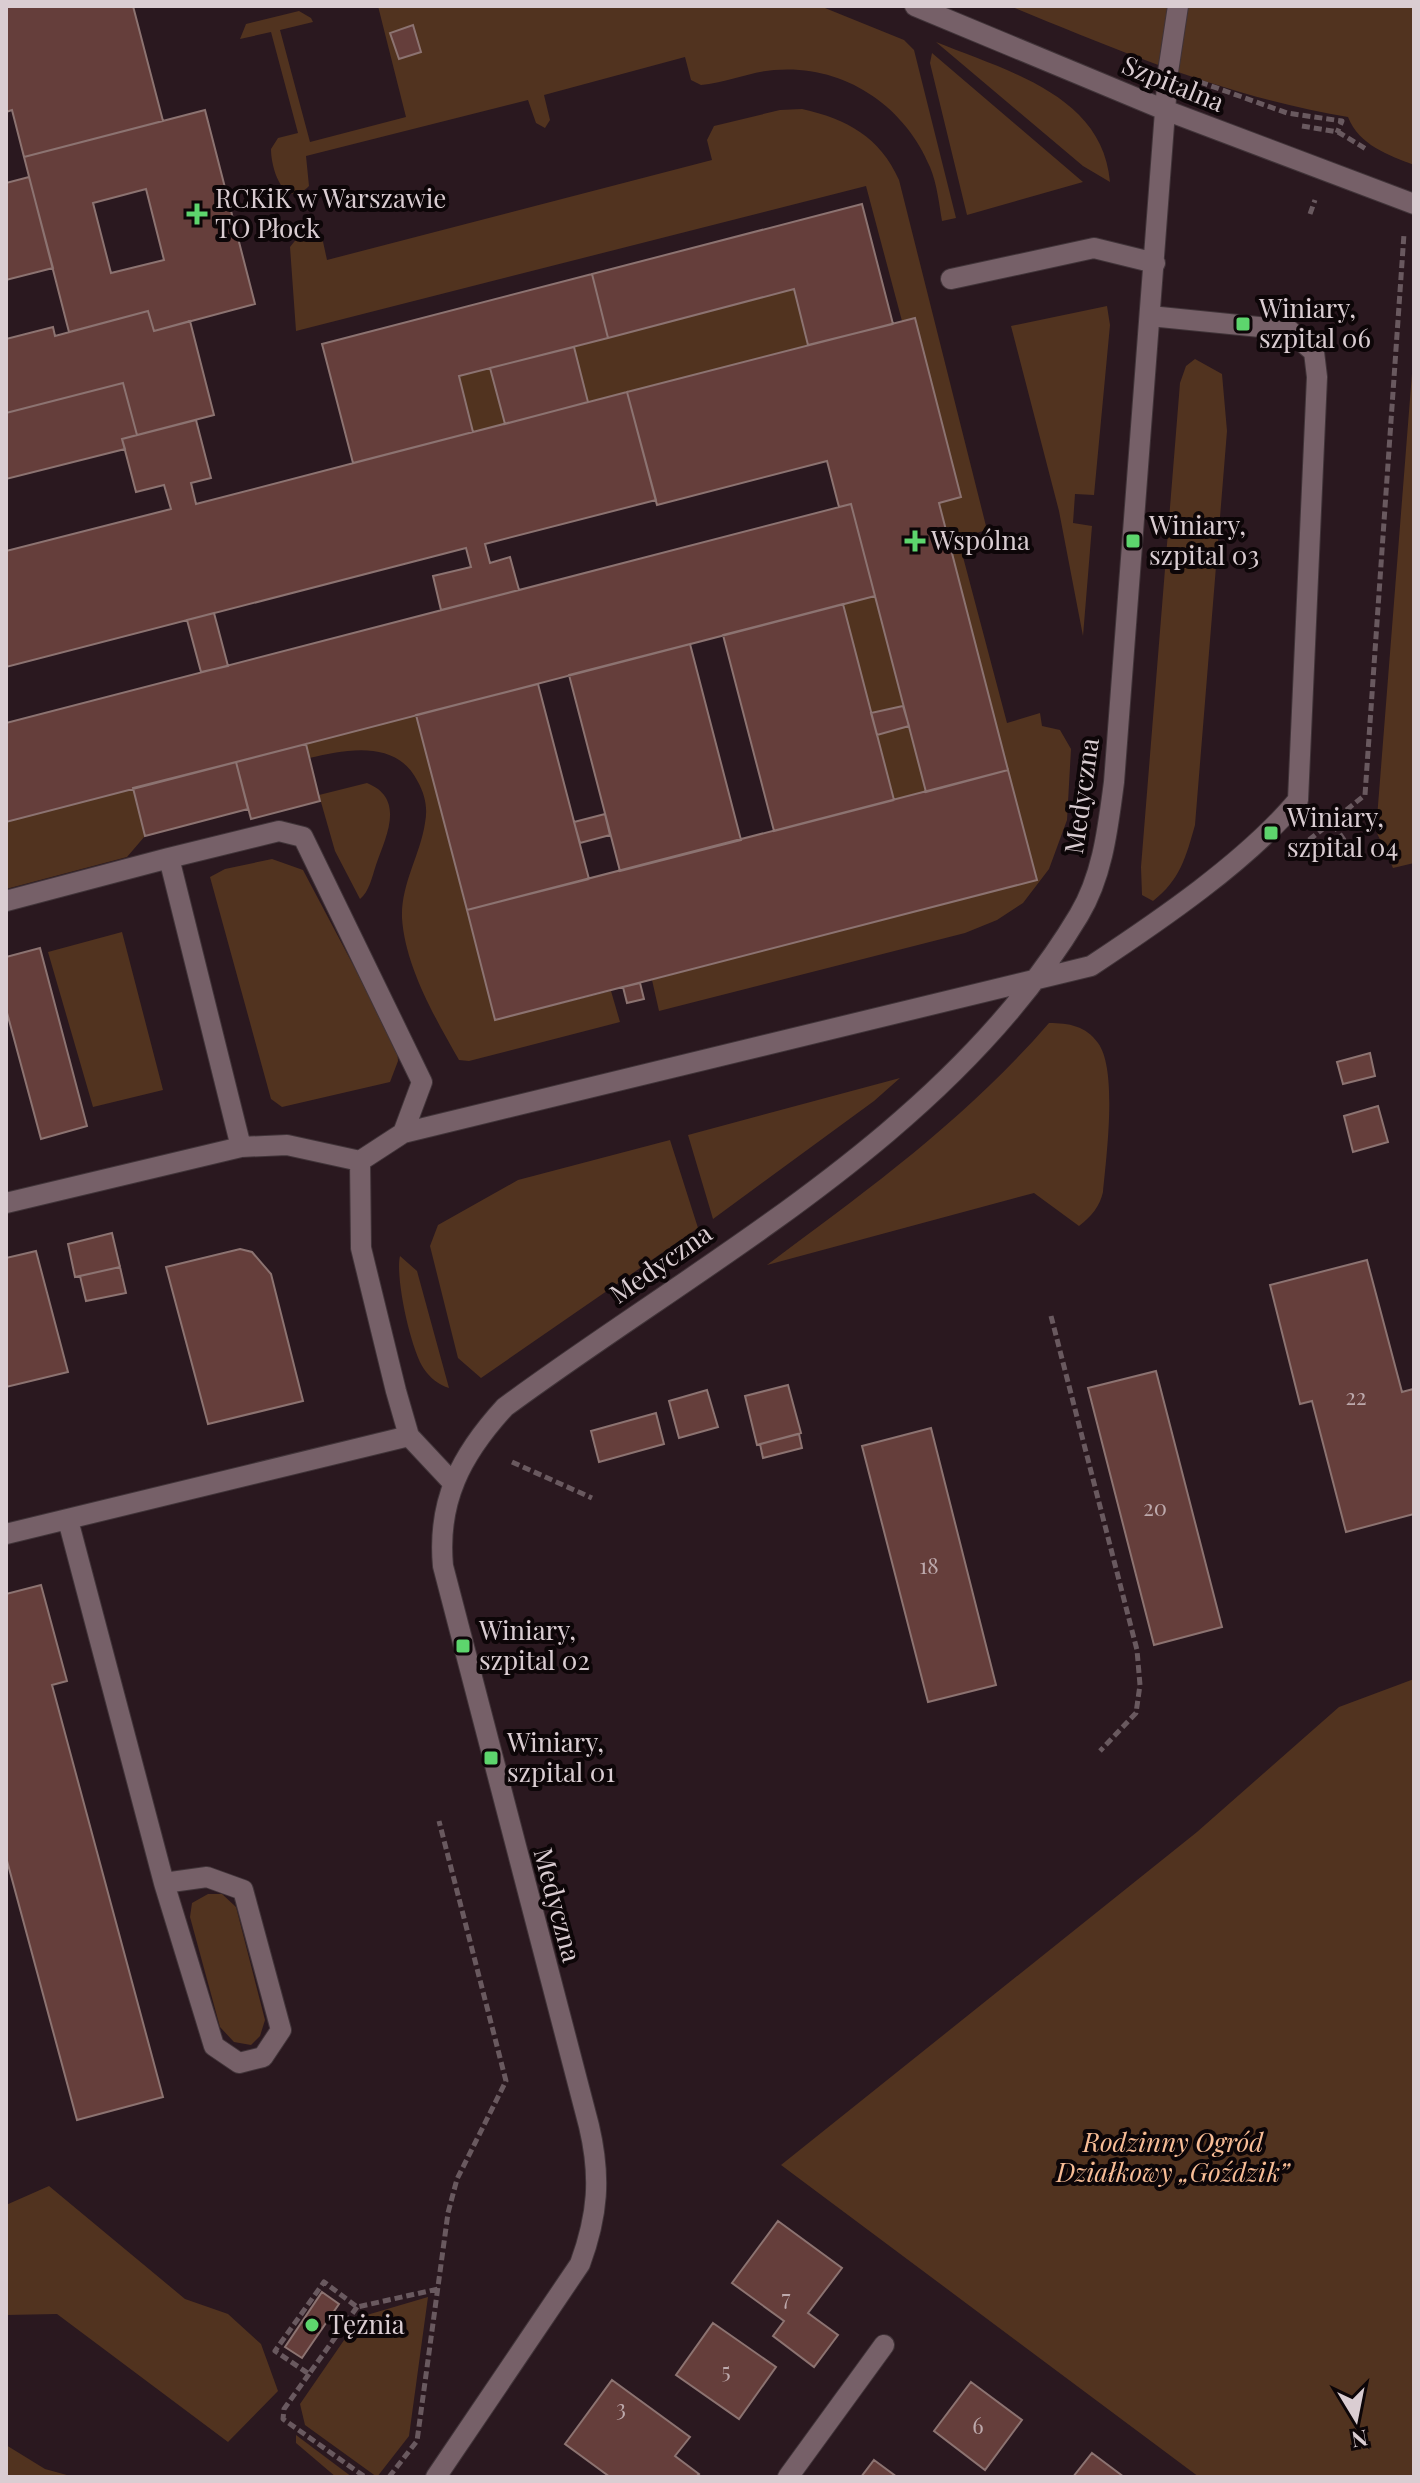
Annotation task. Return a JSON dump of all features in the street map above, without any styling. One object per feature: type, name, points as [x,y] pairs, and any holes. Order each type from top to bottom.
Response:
[{"type":"street","name":"Szpitalna","points":[[915,6],[1165,110],[1414,204]]},
{"type":"street","name":"Medyczna","points":[[436,2477],[580,2264],[594,2226],[598,2183],[589,2126],[443,1566],[440,1535],[453,1483],[481,1433],[505,1407],[835,1174],[924,1101],[985,1038],[1030,984],[1079,914],[1095,879],[1108,827],[1165,110],[1178,6]]},
{"type":"street","points":[[951,279],[1094,248],[1155,263]]},
{"type":"street","points":[[6,1203],[241,1147],[287,1145],[360,1161],[403,1133],[1030,984],[1091,966],[1144,931],[1271,833],[1298,800],[1317,377],[1314,352],[1289,330],[1150,316]]},
{"type":"street","points":[[6,901],[279,831],[303,837],[422,1082],[403,1133]]},
{"type":"street","points":[[169,858],[241,1147]]},
{"type":"street","points":[[360,1161],[361,1248],[409,1436],[453,1483]]},
{"type":"street","points":[[6,1534],[409,1436]]},
{"type":"street","points":[[68,1520],[164,1883],[214,2046],[239,2063],[263,2057],[281,2030],[243,1890],[207,1877],[164,1883]]},
{"type":"street","points":[[788,2477],[884,2345]]},
{"type":"path","points":[[1302,845],[1333,824],[1365,795],[1404,229]]},
{"type":"path","points":[[1333,824],[1348,846]]},
{"type":"path","points":[[1051,1316],[1137,1650],[1140,1685],[1136,1713],[1100,1751]]},
{"type":"path","points":[[512,1462],[592,1498]]},
{"type":"path","points":[[389,2477],[417,2441],[448,2213],[457,2179],[506,2081],[439,1821]]},
{"type":"path","points":[[309,2374],[275,2351],[324,2282],[357,2307]]},
{"type":"path","points":[[365,2477],[283,2419],[284,2409],[357,2307],[438,2289]]},
{"type":"green space","points":[[378,6],[820,6],[904,40],[914,50],[956,218],[942,221],[932,173],[919,144],[887,107],[868,93],[846,81],[799,70],[765,71],[701,85],[691,80],[685,57],[544,95],[550,120],[545,128],[536,123],[528,100],[306,156],[309,186],[293,194],[286,191],[276,176],[271,149],[278,138],[298,133],[271,32],[240,39],[246,24],[299,11],[311,18],[313,22],[280,30],[310,142],[406,117]]},
{"type":"green space","points":[[1010,6],[1414,6],[1414,165],[1367,142],[1348,117],[1304,109],[1218,85],[1134,56]]},
{"type":"green space","points":[[936,42],[1019,75],[1070,106],[1089,127],[1103,152],[1110,182],[1083,166]]},
{"type":"green space","points":[[932,53],[1083,182],[967,215],[930,63]]},
{"type":"green space","points":[[802,109],[833,118],[860,132],[882,152],[899,180],[987,530],[958,538],[1007,723],[1040,713],[1042,726],[1060,730],[1071,749],[1067,820],[1049,869],[1023,903],[997,920],[965,933],[659,1011],[652,980],[1036,880],[939,503],[961,497],[914,318],[902,321],[866,186],[296,331],[290,247],[302,232],[313,231],[322,237],[327,260],[712,160],[707,140],[714,126],[780,110]]},
{"type":"green space","points":[[794,289],[808,345],[588,402],[574,347]]},
{"type":"green space","points":[[1107,306],[1110,325],[1094,495],[1075,494],[1073,523],[1092,526],[1083,636],[1059,511],[1011,326]]},
{"type":"green space","points":[[1414,348],[1414,863],[1393,868],[1376,831]]},
{"type":"green space","points":[[1195,359],[1222,374],[1227,431],[1195,825],[1176,876],[1153,901],[1142,895],[1141,867],[1180,383],[1186,366]]},
{"type":"green space","points":[[490,368],[505,424],[473,432],[459,376]]},
{"type":"green space","points":[[875,596],[903,706],[871,713],[843,604]]},
{"type":"green space","points":[[416,715],[495,1020],[611,991],[620,1022],[469,1061],[459,1060],[415,973],[404,936],[404,893],[426,817],[420,787],[409,768],[384,753],[355,750],[309,758],[306,744]]},
{"type":"green space","points":[[909,726],[926,792],[894,800],[877,735]]},
{"type":"green space","points":[[367,783],[386,798],[390,819],[370,884],[360,899],[335,851],[319,795]]},
{"type":"green space","points":[[133,788],[145,836],[127,857],[6,889],[6,822]]},
{"type":"green space","points":[[272,859],[303,870],[397,1048],[398,1061],[390,1082],[282,1107],[271,1099],[210,877],[225,869]]},
{"type":"green space","points":[[122,932],[163,1090],[93,1107],[48,952]]},
{"type":"green space","points":[[1049,1023],[1070,1025],[1088,1033],[1098,1043],[1108,1073],[1109,1115],[1103,1192],[1097,1207],[1083,1223],[1079,1226],[1034,1193],[767,1265],[879,1181],[950,1122]]},
{"type":"green space","points":[[900,1078],[874,1101],[713,1219],[688,1135]]},
{"type":"green space","points":[[670,1140],[698,1228],[481,1378],[458,1358],[430,1246],[438,1225],[518,1180]]},
{"type":"green space","points":[[400,1256],[417,1271],[449,1388],[432,1378],[419,1360],[402,1296]]},
{"type":"green space","name":"Rodzinny Ogród Działkowy „Goździk”","points":[[1414,1679],[1414,2477],[1199,2477],[781,2165],[1197,1832],[1339,1707]]},
{"type":"green space","points":[[208,1894],[222,1894],[236,1907],[265,2020],[260,2036],[251,2045],[234,2042],[220,2027],[190,1917],[192,1903]]},
{"type":"green space","points":[[49,2186],[185,2299],[228,2314],[261,2344],[278,2391],[228,2442],[57,2314],[6,2315],[6,2205]]},
{"type":"green space","points":[[428,2297],[409,2436],[377,2477],[305,2425],[300,2404],[360,2317]]},
{"type":"green space","points":[[296,2435],[352,2477],[336,2477],[296,2443]]},
{"type":"green space","points":[[6,2445],[45,2469],[74,2477],[6,2477]]},
{"type":"building","points":[[133,6],[163,121],[24,157],[12,110],[6,112],[6,7]]},
{"type":"building","points":[[413,25],[421,52],[399,59],[390,33]]},
{"type":"building","points":[[205,110],[255,304],[154,331],[148,311],[69,332],[24,157]],"holes":[[[146,189],[164,260],[111,273],[93,203]]]},
{"type":"building","points":[[29,177],[53,268],[6,280],[6,183]]},
{"type":"building","points":[[862,204],[893,324],[808,345],[794,289],[608,338],[592,274]]},
{"type":"building","points":[[592,274],[608,338],[459,376],[473,432],[353,463],[322,344]]},
{"type":"building","points":[[148,311],[154,331],[190,321],[214,415],[137,435],[123,383],[6,413],[6,339],[53,327],[55,336]]},
{"type":"building","points":[[915,318],[961,497],[939,503],[1008,770],[926,792],[851,504],[839,507],[827,461],[657,505],[627,392]]},
{"type":"building","points":[[574,347],[588,402],[505,424],[490,368]]},
{"type":"building","points":[[123,383],[137,435],[122,439],[125,449],[6,479],[6,413]]},
{"type":"building","points":[[627,392],[656,500],[485,544],[490,563],[510,557],[519,590],[441,610],[433,576],[471,567],[466,548],[6,667],[6,551],[171,509],[164,485],[136,492],[122,439],[196,420],[211,478],[191,483],[196,504]]},
{"type":"building","points":[[851,504],[875,596],[6,822],[6,723]]},
{"type":"building","points":[[843,604],[894,800],[774,831],[723,635]]},
{"type":"building","points":[[214,613],[228,666],[201,672],[187,620]]},
{"type":"building","points":[[690,644],[741,840],[620,871],[569,675]]},
{"type":"building","points":[[538,684],[589,879],[467,910],[416,715]]},
{"type":"building","points":[[903,706],[909,726],[877,735],[871,713]]},
{"type":"building","points":[[306,744],[320,801],[251,819],[236,762]]},
{"type":"building","points":[[236,762],[248,809],[145,836],[133,788]]},
{"type":"building","points":[[1008,770],[1037,880],[495,1020],[467,910]]},
{"type":"building","points":[[605,814],[610,835],[580,843],[574,822]]},
{"type":"building","points":[[40,948],[87,1126],[41,1139],[6,1009],[6,957]]},
{"type":"building","points":[[640,983],[644,999],[627,1003],[623,987]]},
{"type":"building","points":[[1370,1053],[1375,1076],[1343,1084],[1337,1062]]},
{"type":"building","points":[[1378,1106],[1388,1142],[1353,1152],[1344,1116]]},
{"type":"building","points":[[112,1233],[120,1267],[75,1277],[68,1244]]},
{"type":"building","points":[[240,1249],[252,1252],[271,1274],[303,1401],[208,1424],[166,1267]]},
{"type":"building","points":[[36,1251],[68,1372],[6,1387],[6,1258]]},
{"type":"building","points":[[1367,1260],[1402,1392],[1413,1389],[1414,1394],[1414,1514],[1346,1532],[1312,1401],[1300,1404],[1270,1285]]},
{"type":"building","points":[[120,1267],[126,1293],[86,1301],[80,1276]]},
{"type":"building","points":[[1156,1371],[1222,1627],[1154,1645],[1088,1388]]},
{"type":"building","points":[[788,1385],[801,1433],[757,1445],[745,1396]]},
{"type":"building","points":[[707,1390],[718,1427],[679,1438],[669,1401]]},
{"type":"building","points":[[656,1413],[664,1444],[599,1462],[591,1431]]},
{"type":"building","points":[[931,1428],[996,1685],[928,1702],[862,1446]]},
{"type":"building","points":[[799,1434],[802,1448],[763,1458],[760,1444]]},
{"type":"building","points":[[41,1585],[67,1681],[52,1685],[163,2097],[77,2120],[6,1857],[6,1594]]},
{"type":"building","points":[[778,2221],[842,2268],[808,2313],[838,2335],[814,2367],[773,2336],[784,2321],[732,2283]]},
{"type":"building","name":"Tężnia","points":[[322,2292],[339,2304],[302,2358],[285,2347]]},
{"type":"building","points":[[713,2323],[776,2367],[739,2419],[676,2375]]},
{"type":"building","points":[[612,2380],[690,2437],[675,2456],[699,2474],[696,2477],[610,2477],[565,2444]]},
{"type":"building","points":[[971,2382],[1022,2420],[985,2470],[934,2431]]},
{"type":"building","points":[[1092,2453],[1124,2477],[1073,2477]]},
{"type":"building","points":[[874,2460],[897,2477],[861,2477]]},
{"type":"place","name":"RCKiK w Warszawie TO Płock","points":[[197,214]]},
{"type":"place","name":"Winiary, szpital 06","points":[[1243,324]]},
{"type":"place","name":"Wspólna","points":[[915,541]]},
{"type":"place","name":"Winiary, szpital 03","points":[[1133,541]]},
{"type":"place","name":"Winiary, szpital 04","points":[[1271,833]]},
{"type":"place","name":"Winiary, szpital 02","points":[[463,1646]]},
{"type":"place","name":"Winiary, szpital 01","points":[[491,1758]]},
{"type":"place","name":"Tężnia","points":[[312,2325]]}]
